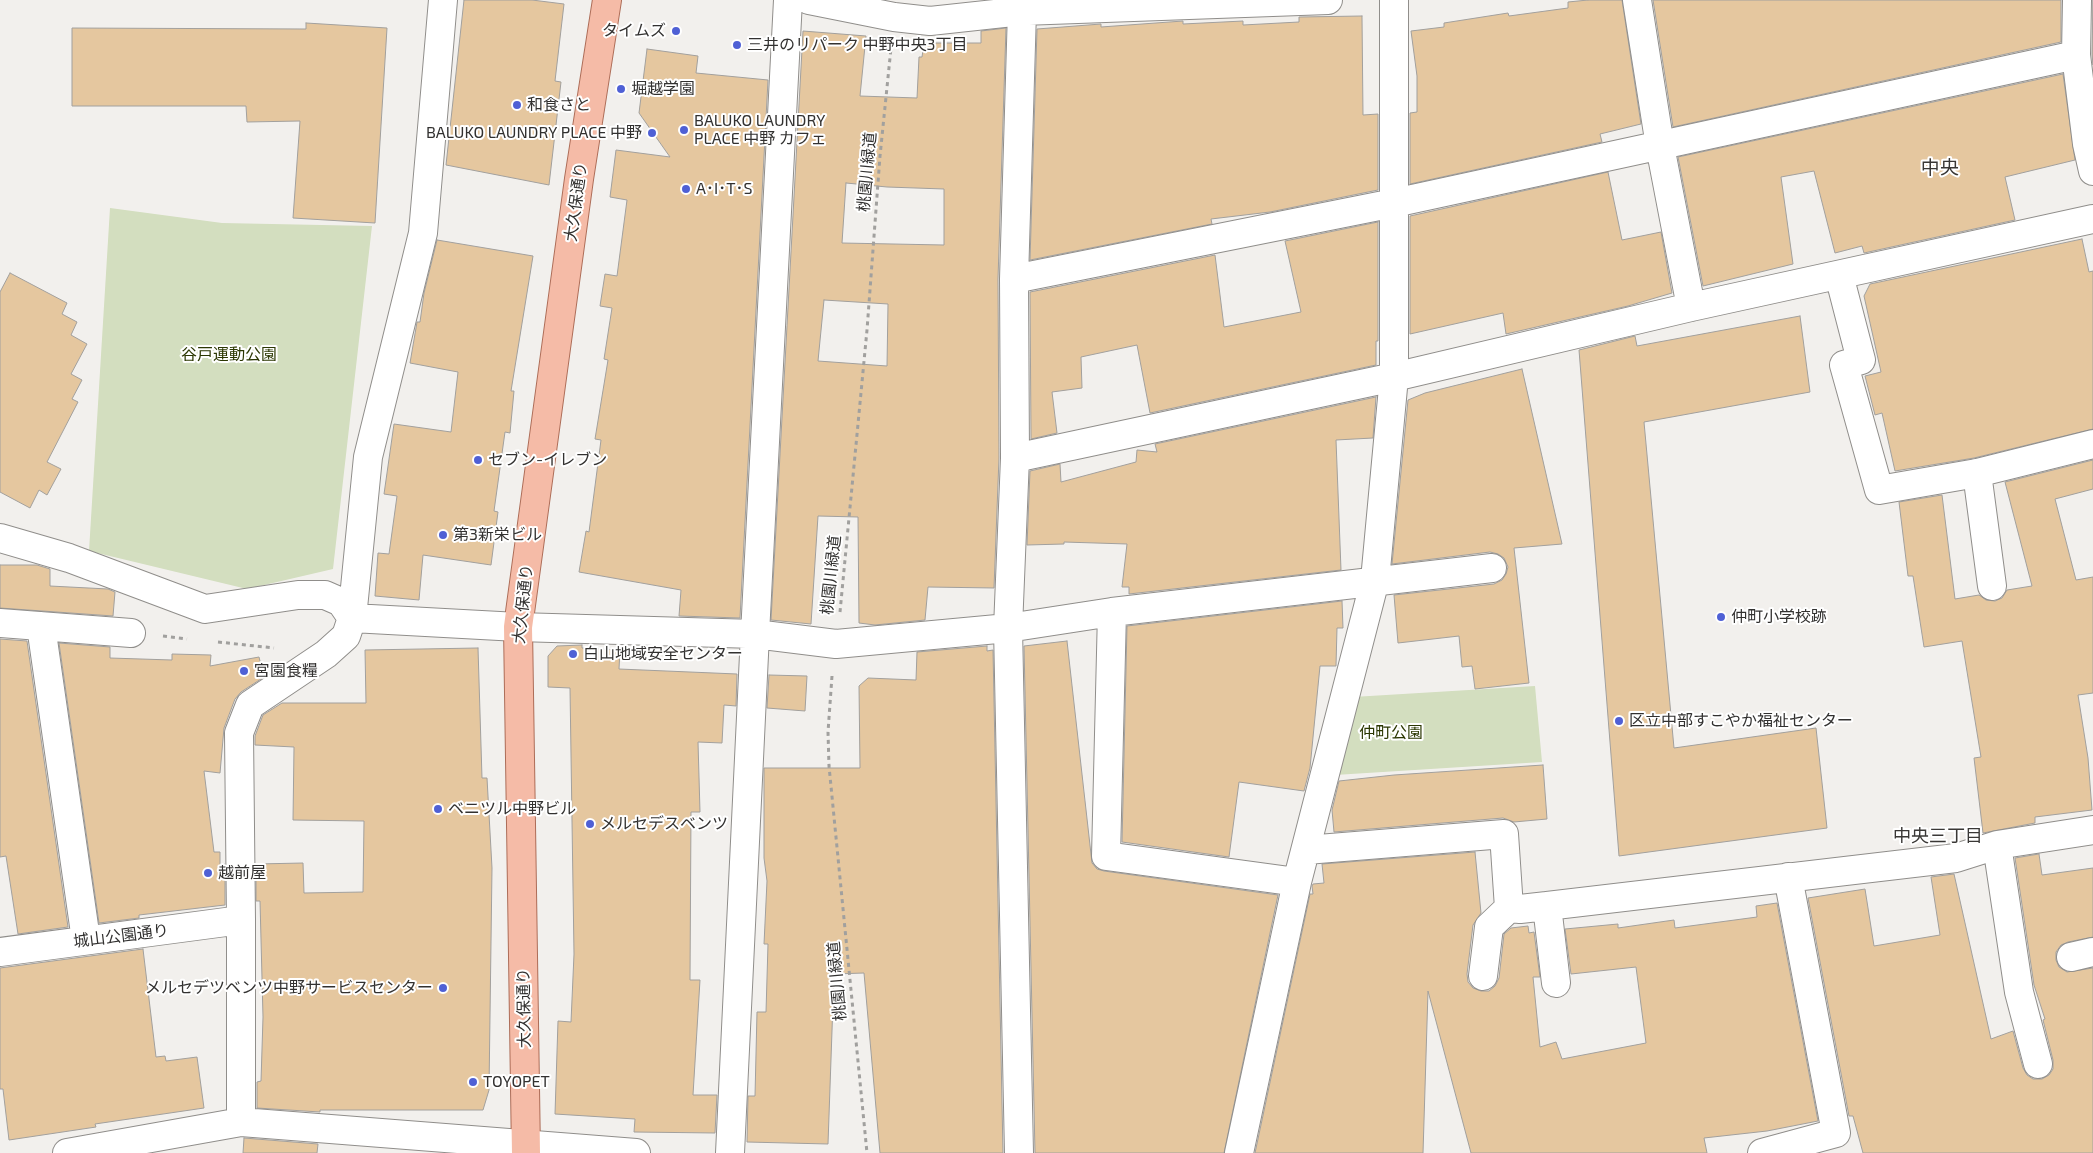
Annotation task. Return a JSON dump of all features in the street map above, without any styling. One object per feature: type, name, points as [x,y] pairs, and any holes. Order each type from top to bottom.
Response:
[{"type":"main road","name":"大久保通り","points":[[526,1149],[518,627],[579,179],[607,0]]},
{"type":"street","points":[[241,1122],[239,733],[250,705],[326,654],[346,636],[352,618],[368,457],[423,233],[443,0]]},
{"type":"street","points":[[730,1153],[788,0]]},
{"type":"street","points":[[809,0],[894,17],[933,10],[1022,11],[1328,0]]},
{"type":"street","points":[[1239,1153],[1297,882],[1375,580],[1394,378],[1394,0]]},
{"type":"street","points":[[1637,0],[1660,146],[1691,307]]},
{"type":"street","points":[[2077,0],[2076,55],[2093,171]]},
{"type":"street","points":[[1019,1153],[1008,628],[1015,458],[1014,279],[1022,11]]},
{"type":"street","points":[[1014,279],[1394,203],[2076,55]]},
{"type":"street","points":[[1015,458],[1394,378],[1691,307],[2093,219]]},
{"type":"street","points":[[1839,275],[1861,360],[1844,365],[1879,490],[1977,473],[2093,444]]},
{"type":"street","points":[[1977,473],[1992,586]]},
{"type":"street","points":[[0,538],[69,558],[205,609],[298,595],[324,595],[341,602],[352,618]]},
{"type":"street","points":[[352,618],[518,627],[755,634],[836,644],[1008,628],[1112,612],[1375,580],[1492,568]]},
{"type":"street","points":[[1112,612],[1106,856],[1297,882]]},
{"type":"street","points":[[0,622],[131,633]]},
{"type":"street","points":[[41,626],[86,940]]},
{"type":"street","points":[[1508,908],[1520,909],[1547,906],[1956,858],[1997,845],[2093,830]]},
{"type":"street","points":[[1306,850],[1504,834],[1508,908],[1489,927],[1483,976]]},
{"type":"street","points":[[1997,845],[2019,992],[2038,1064]]},
{"type":"street","points":[[1762,1153],[1839,1143],[1788,877]]},
{"type":"street","points":[[1547,906],[1556,983]]},
{"type":"street","name":"城山公園通り","points":[[0,952],[241,920]]},
{"type":"street","points":[[67,1153],[241,1122],[337,1141],[636,1153]]},
{"type":"path","name":"桃園川緑道","points":[[867,1153],[829,766],[828,732],[867,330],[880,156],[894,17]]},
{"type":"path","points":[[131,633],[190,639]]},
{"type":"path","points":[[209,641],[278,649]]},
{"type":"green space","name":"谷戸運動公園","points":[[110,208],[222,223],[372,226],[333,569],[247,589],[89,551]]},
{"type":"green space","name":"仲町公園","points":[[1535,686],[1542,762],[1335,775],[1353,697]]},
{"type":"building","points":[[464,0],[532,0],[564,4],[555,81],[561,82],[549,185],[446,165]]},
{"type":"building","points":[[1622,0],[1641,124],[1600,134],[1602,142],[1410,184],[1410,113],[1417,112],[1417,76],[1411,31],[1444,27],[1444,23],[1508,13],[1509,16],[1568,8],[1568,2]]},
{"type":"building","points":[[1653,0],[2061,0],[2061,42],[1673,127]]},
{"type":"building","points":[[2093,0],[2093,65],[2092,54]]},
{"type":"building","points":[[1362,16],[1363,115],[1378,114],[1378,190],[1270,212],[1211,219],[1212,224],[1030,260],[1037,29],[1101,24],[1101,27],[1183,21],[1183,24],[1243,21],[1243,25],[1299,22],[1299,17]]},
{"type":"building","points":[[306,23],[387,28],[375,223],[293,218],[300,121],[247,122],[246,106],[72,106],[72,28],[306,29]]},
{"type":"building","points":[[1006,28],[998,279],[999,458],[994,588],[928,587],[925,620],[875,625],[859,623],[858,517],[818,516],[811,624],[771,620],[803,31],[866,36],[860,96],[917,98],[919,57],[922,57],[924,43],[981,43],[981,31]],"holes":[[[846,183],[944,189],[944,245],[842,243]],[[824,300],[888,304],[887,366],[818,361]]]},
{"type":"building","points":[[647,49],[698,56],[696,73],[768,80],[740,618],[679,616],[681,590],[579,572],[586,531],[589,532],[601,440],[595,439],[608,360],[604,359],[612,308],[600,306],[605,274],[617,276],[627,200],[610,197],[616,150],[670,157],[639,113]]},
{"type":"building","points":[[2063,74],[2075,160],[2005,177],[2015,220],[1864,253],[1862,246],[1835,253],[1814,171],[1781,177],[1793,264],[1703,286],[1678,157]]},
{"type":"building","points":[[1608,172],[1622,240],[1661,232],[1672,293],[1628,306],[1506,334],[1503,313],[1410,334],[1410,216]]},
{"type":"building","points":[[1378,222],[1378,341],[1376,341],[1376,365],[1150,413],[1137,345],[1081,357],[1082,388],[1052,392],[1057,433],[1031,439],[1030,292],[1215,255],[1224,327],[1301,312],[1285,241]]},
{"type":"building","points":[[2082,239],[2089,272],[2093,271],[2093,429],[1974,458],[1895,471],[1882,413],[1875,415],[1865,376],[1881,372],[1864,296],[1870,284]]},
{"type":"building","points":[[437,240],[533,256],[511,391],[514,391],[510,433],[505,432],[494,511],[498,512],[491,565],[423,555],[419,600],[375,596],[378,553],[389,554],[397,496],[384,494],[394,424],[451,432],[458,372],[410,363],[417,322],[420,322],[424,293]]},
{"type":"building","points":[[10,273],[67,303],[62,314],[77,322],[71,335],[87,344],[71,374],[82,380],[72,399],[78,402],[47,462],[61,469],[47,495],[39,490],[30,508],[0,492],[0,292]]},
{"type":"building","points":[[1800,316],[1810,392],[1644,422],[1674,748],[1816,728],[1827,828],[1619,856],[1579,350],[1635,336],[1637,346]]},
{"type":"building","points":[[1522,369],[1562,544],[1514,548],[1529,683],[1475,689],[1472,666],[1462,667],[1459,636],[1398,643],[1394,595],[1494,584],[1502,580],[1508,567],[1504,558],[1490,552],[1392,564],[1408,400],[1425,393]]},
{"type":"building","points":[[1376,397],[1373,438],[1336,440],[1341,570],[1129,594],[1129,587],[1122,587],[1127,544],[1064,542],[1064,544],[1027,545],[1030,471],[1060,464],[1061,482],[1136,462],[1137,450],[1157,452],[1155,444]]},
{"type":"building","points":[[2093,460],[2093,489],[2055,499],[2076,580],[2093,577],[2093,693],[2078,695],[2088,758],[2092,810],[2035,817],[2035,823],[1983,833],[1974,758],[1981,757],[1962,641],[1924,647],[1913,576],[1908,576],[1899,502],[1942,495],[1955,599],[1979,595],[1986,600],[1995,601],[2002,598],[2007,590],[2032,586],[2005,482]]},
{"type":"building","points":[[0,565],[37,565],[50,569],[50,586],[108,589],[115,592],[113,616],[0,608]]},
{"type":"building","points":[[1342,601],[1343,628],[1337,628],[1336,666],[1320,666],[1310,768],[1304,791],[1239,782],[1229,857],[1122,842],[1127,626]]},
{"type":"building","points":[[0,639],[27,641],[68,927],[18,934],[6,856],[0,857]]},
{"type":"building","points":[[1067,641],[1092,863],[1097,869],[1104,871],[1278,895],[1224,1153],[1035,1153],[1024,646]]},
{"type":"building","points":[[59,643],[110,647],[110,658],[172,660],[172,654],[211,655],[210,666],[259,657],[264,677],[241,692],[235,699],[224,728],[220,773],[204,771],[214,852],[220,852],[220,864],[225,864],[225,905],[139,915],[139,918],[99,923]]},
{"type":"building","points":[[582,645],[582,648],[620,650],[619,669],[737,674],[736,706],[724,705],[722,743],[698,742],[700,812],[691,812],[690,980],[700,980],[693,1095],[717,1095],[715,1133],[634,1132],[635,1119],[555,1114],[558,1021],[571,1022],[574,954],[570,688],[548,687],[548,656],[557,646]]},
{"type":"building","points":[[987,646],[987,651],[993,650],[1003,1153],[880,1153],[864,973],[834,974],[828,1144],[747,1142],[748,1096],[755,1096],[757,1012],[766,1012],[768,944],[764,944],[767,881],[764,858],[764,768],[860,768],[859,686],[868,678],[916,680],[917,652]]},
{"type":"building","points":[[478,648],[482,778],[487,778],[492,868],[489,1090],[483,1110],[320,1110],[320,1112],[257,1108],[257,1082],[261,1081],[263,1017],[260,901],[256,901],[256,864],[303,863],[304,893],[363,892],[364,821],[293,820],[294,747],[255,745],[255,736],[263,715],[282,703],[366,703],[365,650]]},
{"type":"building","points":[[769,675],[807,676],[805,711],[767,708]]},
{"type":"building","points":[[1543,765],[1547,819],[1514,822],[1503,818],[1334,832],[1332,810],[1339,781],[1394,775]]},
{"type":"building","points":[[1475,852],[1481,913],[1473,925],[1467,974],[1468,982],[1473,988],[1481,991],[1489,991],[1495,986],[1499,978],[1504,934],[1511,928],[1528,926],[1529,933],[1534,932],[1540,977],[1533,977],[1540,1047],[1556,1042],[1562,1059],[1646,1043],[1636,967],[1571,974],[1565,929],[1618,924],[1618,928],[1674,920],[1675,928],[1757,917],[1756,906],[1777,903],[1818,1121],[1767,1131],[1704,1138],[1707,1153],[1471,1153],[1428,991],[1423,1153],[1255,1153],[1310,894],[1313,894],[1312,886],[1313,884],[1324,883],[1322,864]]},
{"type":"building","points":[[2039,854],[2042,875],[2093,868],[2093,937],[2061,945],[2056,952],[2056,960],[2059,967],[2067,972],[2093,968],[2093,1153],[1863,1153],[1853,1116],[1849,1116],[1808,898],[1865,889],[1874,946],[1940,935],[1931,877],[1954,874],[1991,1039],[2013,1031],[2023,1068],[2027,1075],[2033,1079],[2042,1079],[2049,1075],[2053,1069],[2053,1060],[2043,1020],[2045,1019],[2034,985],[2015,858]]},
{"type":"building","points":[[143,949],[156,1057],[165,1056],[166,1061],[197,1057],[204,1108],[95,1124],[96,1127],[9,1140],[3,1089],[0,1089],[0,968]]},
{"type":"building","points":[[244,1138],[318,1144],[317,1153],[243,1153]]},
{"type":"place","name":"タイムズ","points":[[676,31]]},
{"type":"place","name":"三井のリパーク 中野中央3丁目","points":[[737,45]]},
{"type":"place","name":"堀越学園","points":[[621,89]]},
{"type":"place","name":"和食さと","points":[[517,105]]},
{"type":"place","name":"BALUKO LAUNDRY PLACE 中野 カフェ","points":[[684,130]]},
{"type":"place","name":"BALUKO LAUNDRY PLACE 中野","points":[[652,133]]},
{"type":"place","name":"A･I･T･S","points":[[686,189]]},
{"type":"place","name":"セブン-イレブン","points":[[478,460]]},
{"type":"place","name":"第3新栄ビル","points":[[443,535]]},
{"type":"place","name":"仲町小学校跡","points":[[1721,617]]},
{"type":"place","name":"白山地域安全センター","points":[[573,654]]},
{"type":"place","name":"宮園食糧","points":[[244,671]]},
{"type":"place","name":"区立中部すこやか福祉センター","points":[[1619,721]]},
{"type":"place","name":"ベニツル中野ビル","points":[[438,809]]},
{"type":"place","name":"メルセデスベンツ","points":[[590,824]]},
{"type":"place","name":"越前屋","points":[[208,873]]},
{"type":"place","name":"メルセデツベンツ中野サービスセンター","points":[[443,988]]},
{"type":"place","name":"TOYOPET","points":[[473,1082]]},
{"type":"district","name":"中央","points":[[1940,168]]},
{"type":"district","name":"中央三丁目","points":[[1938,836]]}]
